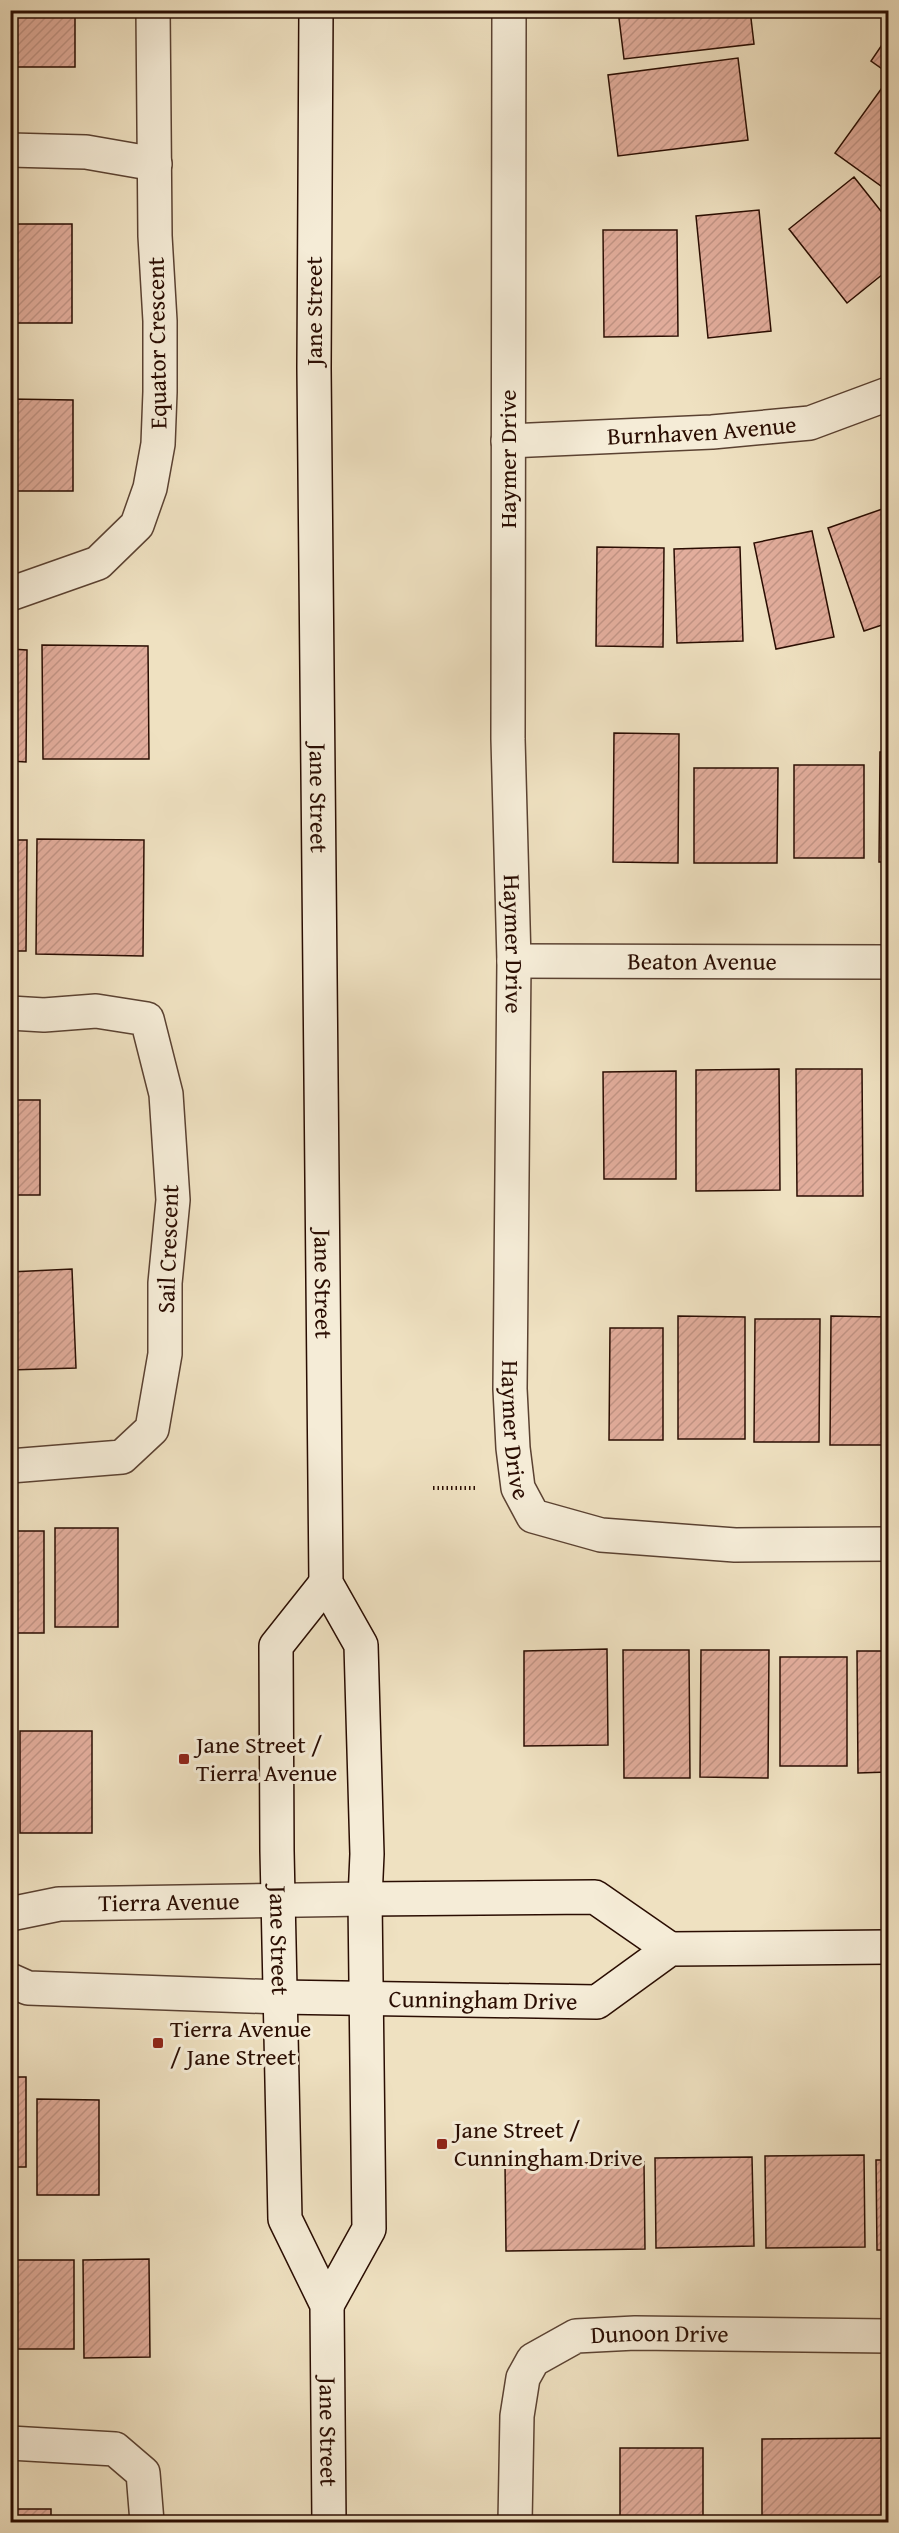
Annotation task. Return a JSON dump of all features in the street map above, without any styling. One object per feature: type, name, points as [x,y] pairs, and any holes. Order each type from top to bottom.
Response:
[{"type":"street","name":"Equator Crescent","points":[[10,594],[98,563],[136,525],[150,488],[158,444],[160,392],[154,164],[153,10]]},
{"type":"street","name":"Jane Street","points":[[316,10],[314,392],[326,1583],[361,1645],[367,1854],[365,1899],[369,2229],[327,2305]]},
{"type":"street","name":"Haymer Drive","points":[[509,10],[508,739],[514,961],[510,1389],[518,1488],[533,1516],[601,1535],[735,1545],[888,1544]]},
{"type":"street","points":[[10,150],[86,152],[154,164]]},
{"type":"street","name":"Burnhaven Avenue","points":[[508,441],[712,432],[810,423],[888,394]]},
{"type":"street","name":"Beaton Avenue","points":[[514,961],[888,962]]},
{"type":"street","name":"Sail Crescent","points":[[10,1012],[44,1015],[96,1011],[147,1019],[166,1094],[173,1200],[165,1282],[165,1354],[152,1429],[122,1457],[10,1466]]},
{"type":"street","name":"Jane Street","points":[[326,1583],[276,1646],[277,1899],[285,2219],[327,2305],[329,2523]]},
{"type":"street","points":[[365,1899],[596,1897],[670,1949],[888,1947]]},
{"type":"street","name":"Tierra Avenue","points":[[10,1914],[59,1904],[365,1899]]},
{"type":"street","name":"Cunningham Drive","points":[[279,1997],[597,2002],[670,1949]]},
{"type":"street","points":[[10,1980],[28,1988],[279,1997]]},
{"type":"street","name":"Dunoon Drive","points":[[515,2523],[517,2416],[523,2378],[533,2360],[567,2340],[576,2336],[635,2333],[888,2336]]},
{"type":"street","points":[[10,2443],[115,2449],[143,2473],[147,2523]]},
{"type":"building","points":[[10,10],[75,10],[75,67],[10,67]]},
{"type":"building","points":[[618,10],[750,10],[754,44],[624,59]]},
{"type":"building","points":[[888,36],[888,73],[871,61]]},
{"type":"building","points":[[738,58],[748,140],[618,156],[608,75]]},
{"type":"building","points":[[884,85],[888,88],[888,191],[835,153]]},
{"type":"building","points":[[854,177],[888,220],[888,270],[847,303],[789,229]]},
{"type":"building","points":[[759,210],[771,331],[708,338],[696,216]]},
{"type":"building","points":[[10,224],[72,224],[72,323],[10,323]]},
{"type":"building","points":[[603,230],[677,230],[678,336],[604,337]]},
{"type":"building","points":[[10,399],[73,400],[73,491],[10,491]]},
{"type":"building","points":[[888,507],[888,623],[864,631],[828,528]]},
{"type":"building","points":[[812,531],[834,637],[776,649],[754,543]]},
{"type":"building","points":[[597,547],[664,548],[663,647],[596,646]]},
{"type":"building","points":[[740,547],[743,641],[677,643],[674,549]]},
{"type":"building","points":[[42,645],[148,646],[149,759],[43,759]]},
{"type":"building","points":[[10,649],[27,650],[26,762],[10,761]]},
{"type":"building","points":[[614,733],[679,734],[678,863],[613,862]]},
{"type":"building","points":[[880,752],[888,752],[888,862],[879,862]]},
{"type":"building","points":[[794,765],[864,765],[864,858],[794,858]]},
{"type":"building","points":[[694,768],[778,768],[777,863],[694,863]]},
{"type":"building","points":[[37,839],[144,840],[143,956],[36,954]]},
{"type":"building","points":[[10,840],[27,840],[26,951],[10,951]]},
{"type":"building","points":[[887,1068],[888,1191],[887,1191]]},
{"type":"building","points":[[779,1069],[780,1190],[696,1191],[696,1070]]},
{"type":"building","points":[[796,1069],[862,1069],[863,1196],[797,1196]]},
{"type":"building","points":[[676,1071],[676,1179],[604,1179],[603,1072]]},
{"type":"building","points":[[10,1100],[40,1100],[40,1195],[10,1195]]},
{"type":"building","points":[[72,1269],[76,1368],[10,1370],[10,1272]]},
{"type":"building","points":[[678,1316],[745,1317],[745,1439],[678,1439]]},
{"type":"building","points":[[831,1316],[888,1317],[888,1445],[830,1445]]},
{"type":"building","points":[[755,1319],[820,1319],[819,1442],[754,1442]]},
{"type":"building","points":[[610,1328],[663,1328],[663,1440],[609,1440]]},
{"type":"building","points":[[55,1528],[118,1528],[118,1627],[55,1627]]},
{"type":"building","points":[[10,1531],[44,1531],[44,1633],[10,1633]]},
{"type":"building","points":[[607,1649],[608,1745],[524,1746],[524,1651]]},
{"type":"building","points":[[623,1650],[689,1650],[690,1778],[624,1778]]},
{"type":"building","points":[[701,1650],[769,1650],[768,1778],[700,1777]]},
{"type":"building","points":[[857,1651],[888,1651],[888,1772],[858,1773]]},
{"type":"building","points":[[780,1657],[847,1657],[847,1766],[780,1766]]},
{"type":"building","points":[[10,1727],[12,1727],[13,1832],[10,1832]]},
{"type":"building","points":[[20,1731],[92,1731],[92,1833],[20,1833]]},
{"type":"building","points":[[10,2077],[26,2077],[26,2167],[10,2167]]},
{"type":"building","points":[[37,2099],[99,2100],[99,2195],[37,2195]]},
{"type":"building","points":[[864,2155],[865,2247],[766,2248],[765,2156]]},
{"type":"building","points":[[752,2157],[754,2246],[656,2248],[655,2158]]},
{"type":"building","points":[[876,2160],[888,2160],[888,2250],[877,2250]]},
{"type":"building","points":[[644,2162],[645,2249],[506,2251],[505,2164]]},
{"type":"building","points":[[149,2259],[150,2357],[84,2358],[83,2260]]},
{"type":"building","points":[[11,2260],[74,2260],[74,2349],[10,2349]]},
{"type":"building","points":[[888,2438],[888,2522],[762,2522],[762,2439]]},
{"type":"building","points":[[620,2448],[703,2448],[703,2522],[620,2522]]},
{"type":"building","points":[[10,2509],[51,2509],[51,2522],[10,2522]]},
{"type":"place","name":"Jane Street / Tierra Avenue","points":[[184,1759]]},
{"type":"place","name":"Tierra Avenue / Jane Street","points":[[158,2043]]},
{"type":"place","name":"Jane Street / Cunningham Drive","points":[[442,2144]]}]
